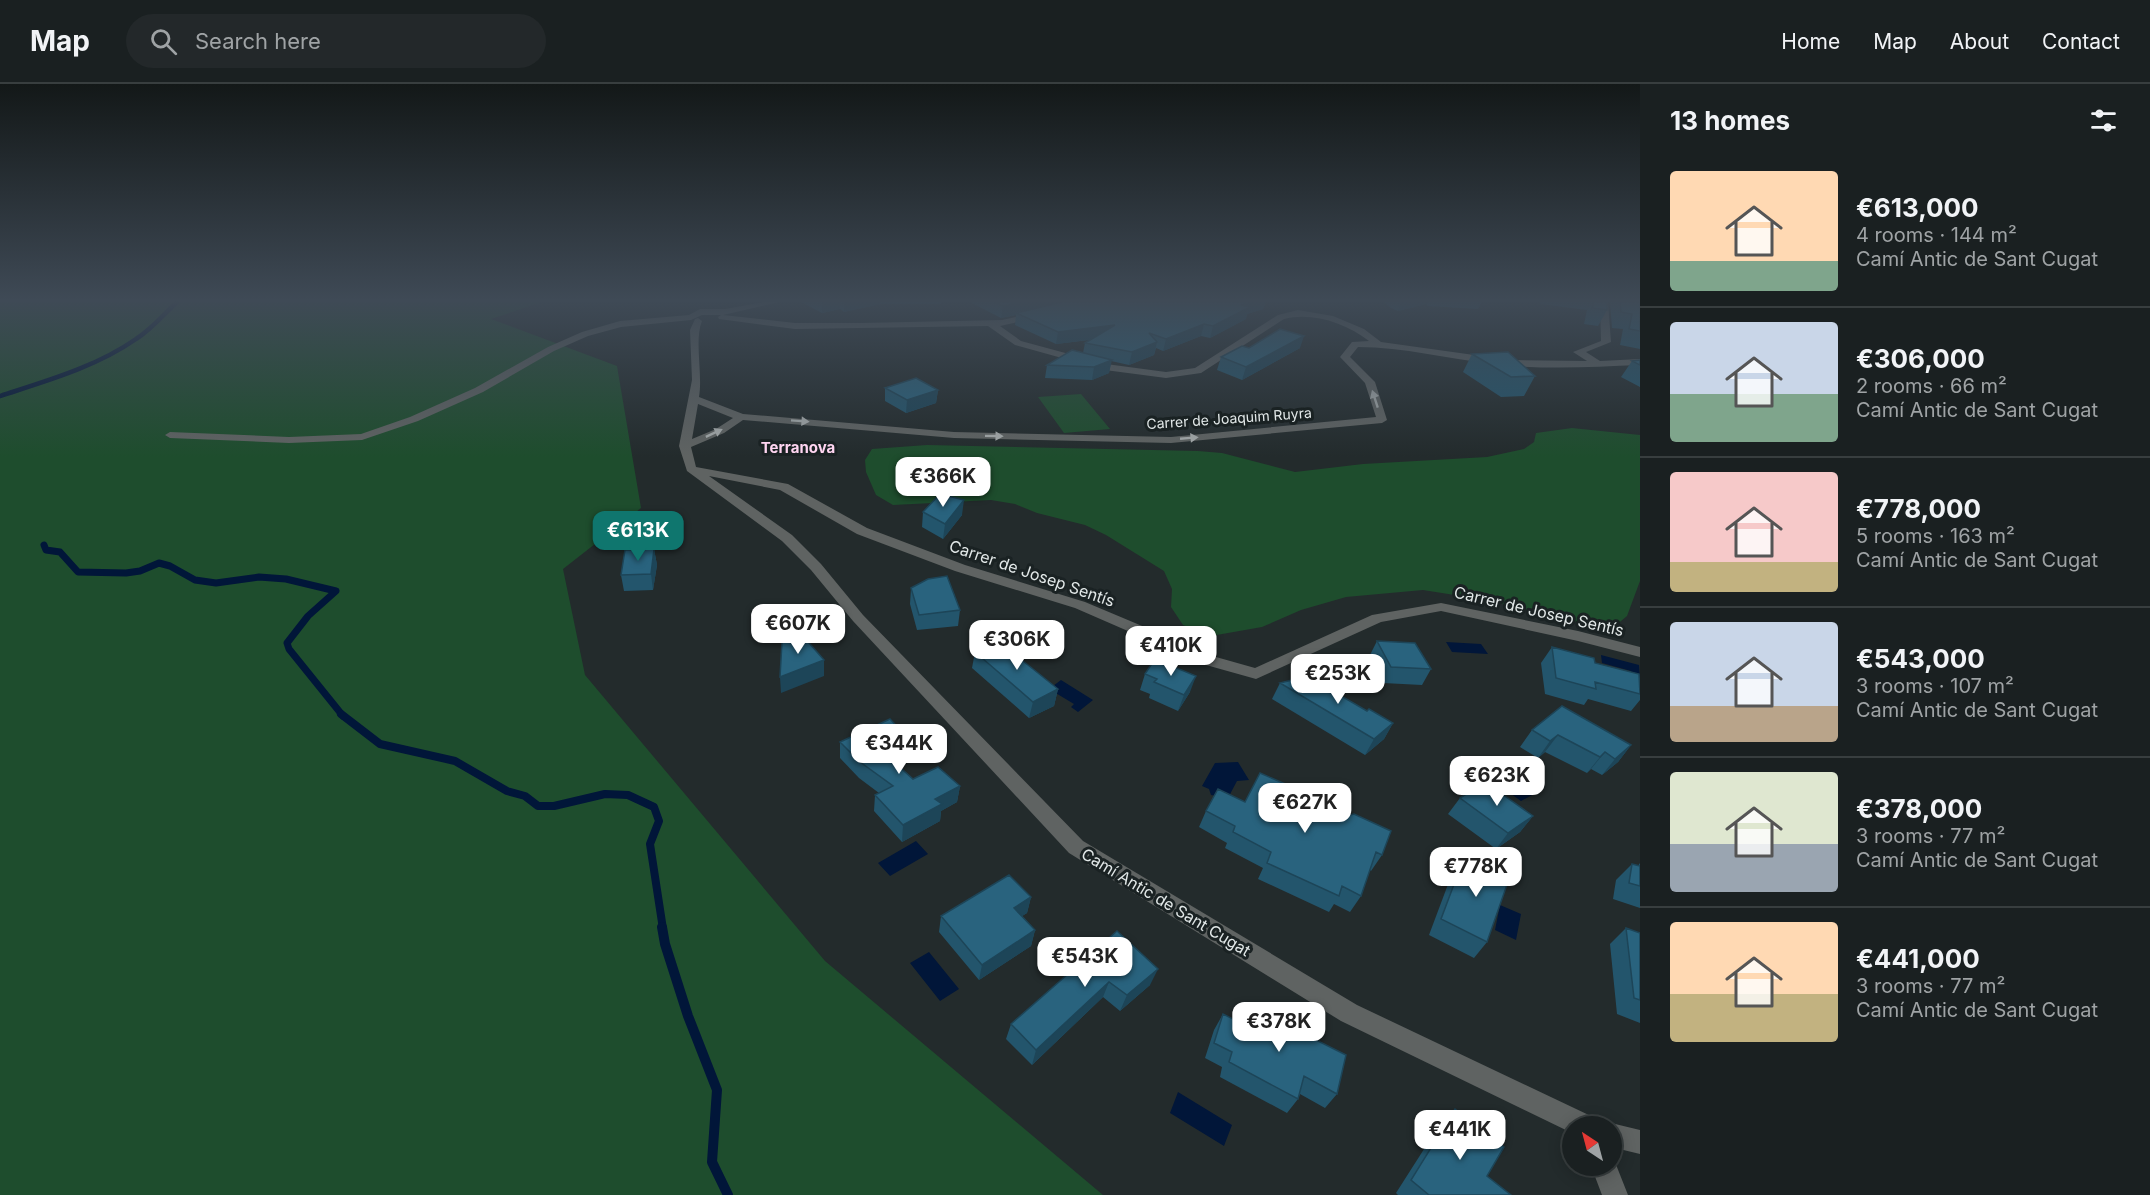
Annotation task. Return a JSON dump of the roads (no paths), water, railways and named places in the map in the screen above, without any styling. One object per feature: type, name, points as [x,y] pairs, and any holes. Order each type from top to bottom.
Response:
[{"type":"street","points":[[170,435],[289,440],[362,437],[414,419],[479,390],[542,354]]},
{"type":"street","points":[[691,469],[685,446],[697,380],[695,354]]},
{"type":"street","points":[[1057,354],[1105,367],[1166,375],[1198,371],[1224,354]]},
{"type":"street","name":"Carrer de Joaquim Ruyra","points":[[694,399],[741,417],[954,435],[1171,440],[1382,420],[1370,382],[1345,357],[1347,354]]},
{"type":"street","name":"Carrer de Joaquim Ruyra","points":[[1446,354],[1543,366],[1640,362]]},
{"type":"street","points":[[1580,354],[1584,358],[1600,364]]},
{"type":"street","points":[[685,446],[720,431],[741,417]]},
{"type":"street","name":"Carrer de Josep Sentís","points":[[691,469],[784,487],[862,531],[960,568],[1080,605],[1211,661],[1256,674],[1377,618],[1440,607],[1640,652]]},
{"type":"street","name":"Camí Antic de Sant Cugat","points":[[691,469],[787,537],[816,567],[858,618],[1076,847],[1349,1013],[1563,1116]]},
{"type":"street","points":[[1622,1138],[1640,1142]]},
{"type":"street","points":[[1608,1176],[1615,1195]]},
{"type":"water","points":[[1446,642],[1481,644],[1488,654],[1452,652]]},
{"type":"water","points":[[1601,655],[1639,665],[1640,679],[1633,677],[1631,671],[1602,663]]},
{"type":"water","points":[[1061,680],[1093,700],[1078,712],[1071,707],[1074,704],[1049,689]]},
{"type":"water","points":[[1238,762],[1249,780],[1237,781],[1228,798],[1211,795],[1209,789],[1202,786],[1215,763]]},
{"type":"water","points":[[1496,767],[1534,794],[1521,801],[1483,774]]},
{"type":"water","points":[[916,841],[928,854],[890,876],[878,863]]},
{"type":"water","points":[[1500,905],[1521,914],[1516,940],[1495,930]]},
{"type":"water","points":[[929,952],[959,989],[940,1001],[910,963]]},
{"type":"water","points":[[1178,1092],[1232,1125],[1224,1146],[1170,1113]]},
{"type":"waterway","points":[[0,396],[70,372],[112,354]]},
{"type":"waterway","points":[[44,545],[46,550],[60,552],[78,572],[126,573],[140,571],[159,563],[170,566],[195,580],[216,583],[259,577],[286,579],[336,591],[308,616],[287,643],[289,649],[342,715]]},
{"type":"waterway","points":[[342,715],[380,744],[455,761],[507,791],[525,796],[538,806],[554,806],[605,794],[628,795],[654,807],[659,821],[650,844],[663,929]]},
{"type":"waterway","points":[[662,927],[665,944],[688,1016],[717,1090],[712,1162],[728,1195]]},
{"type":"district","name":"Terranova","points":[[798,447]]}]
